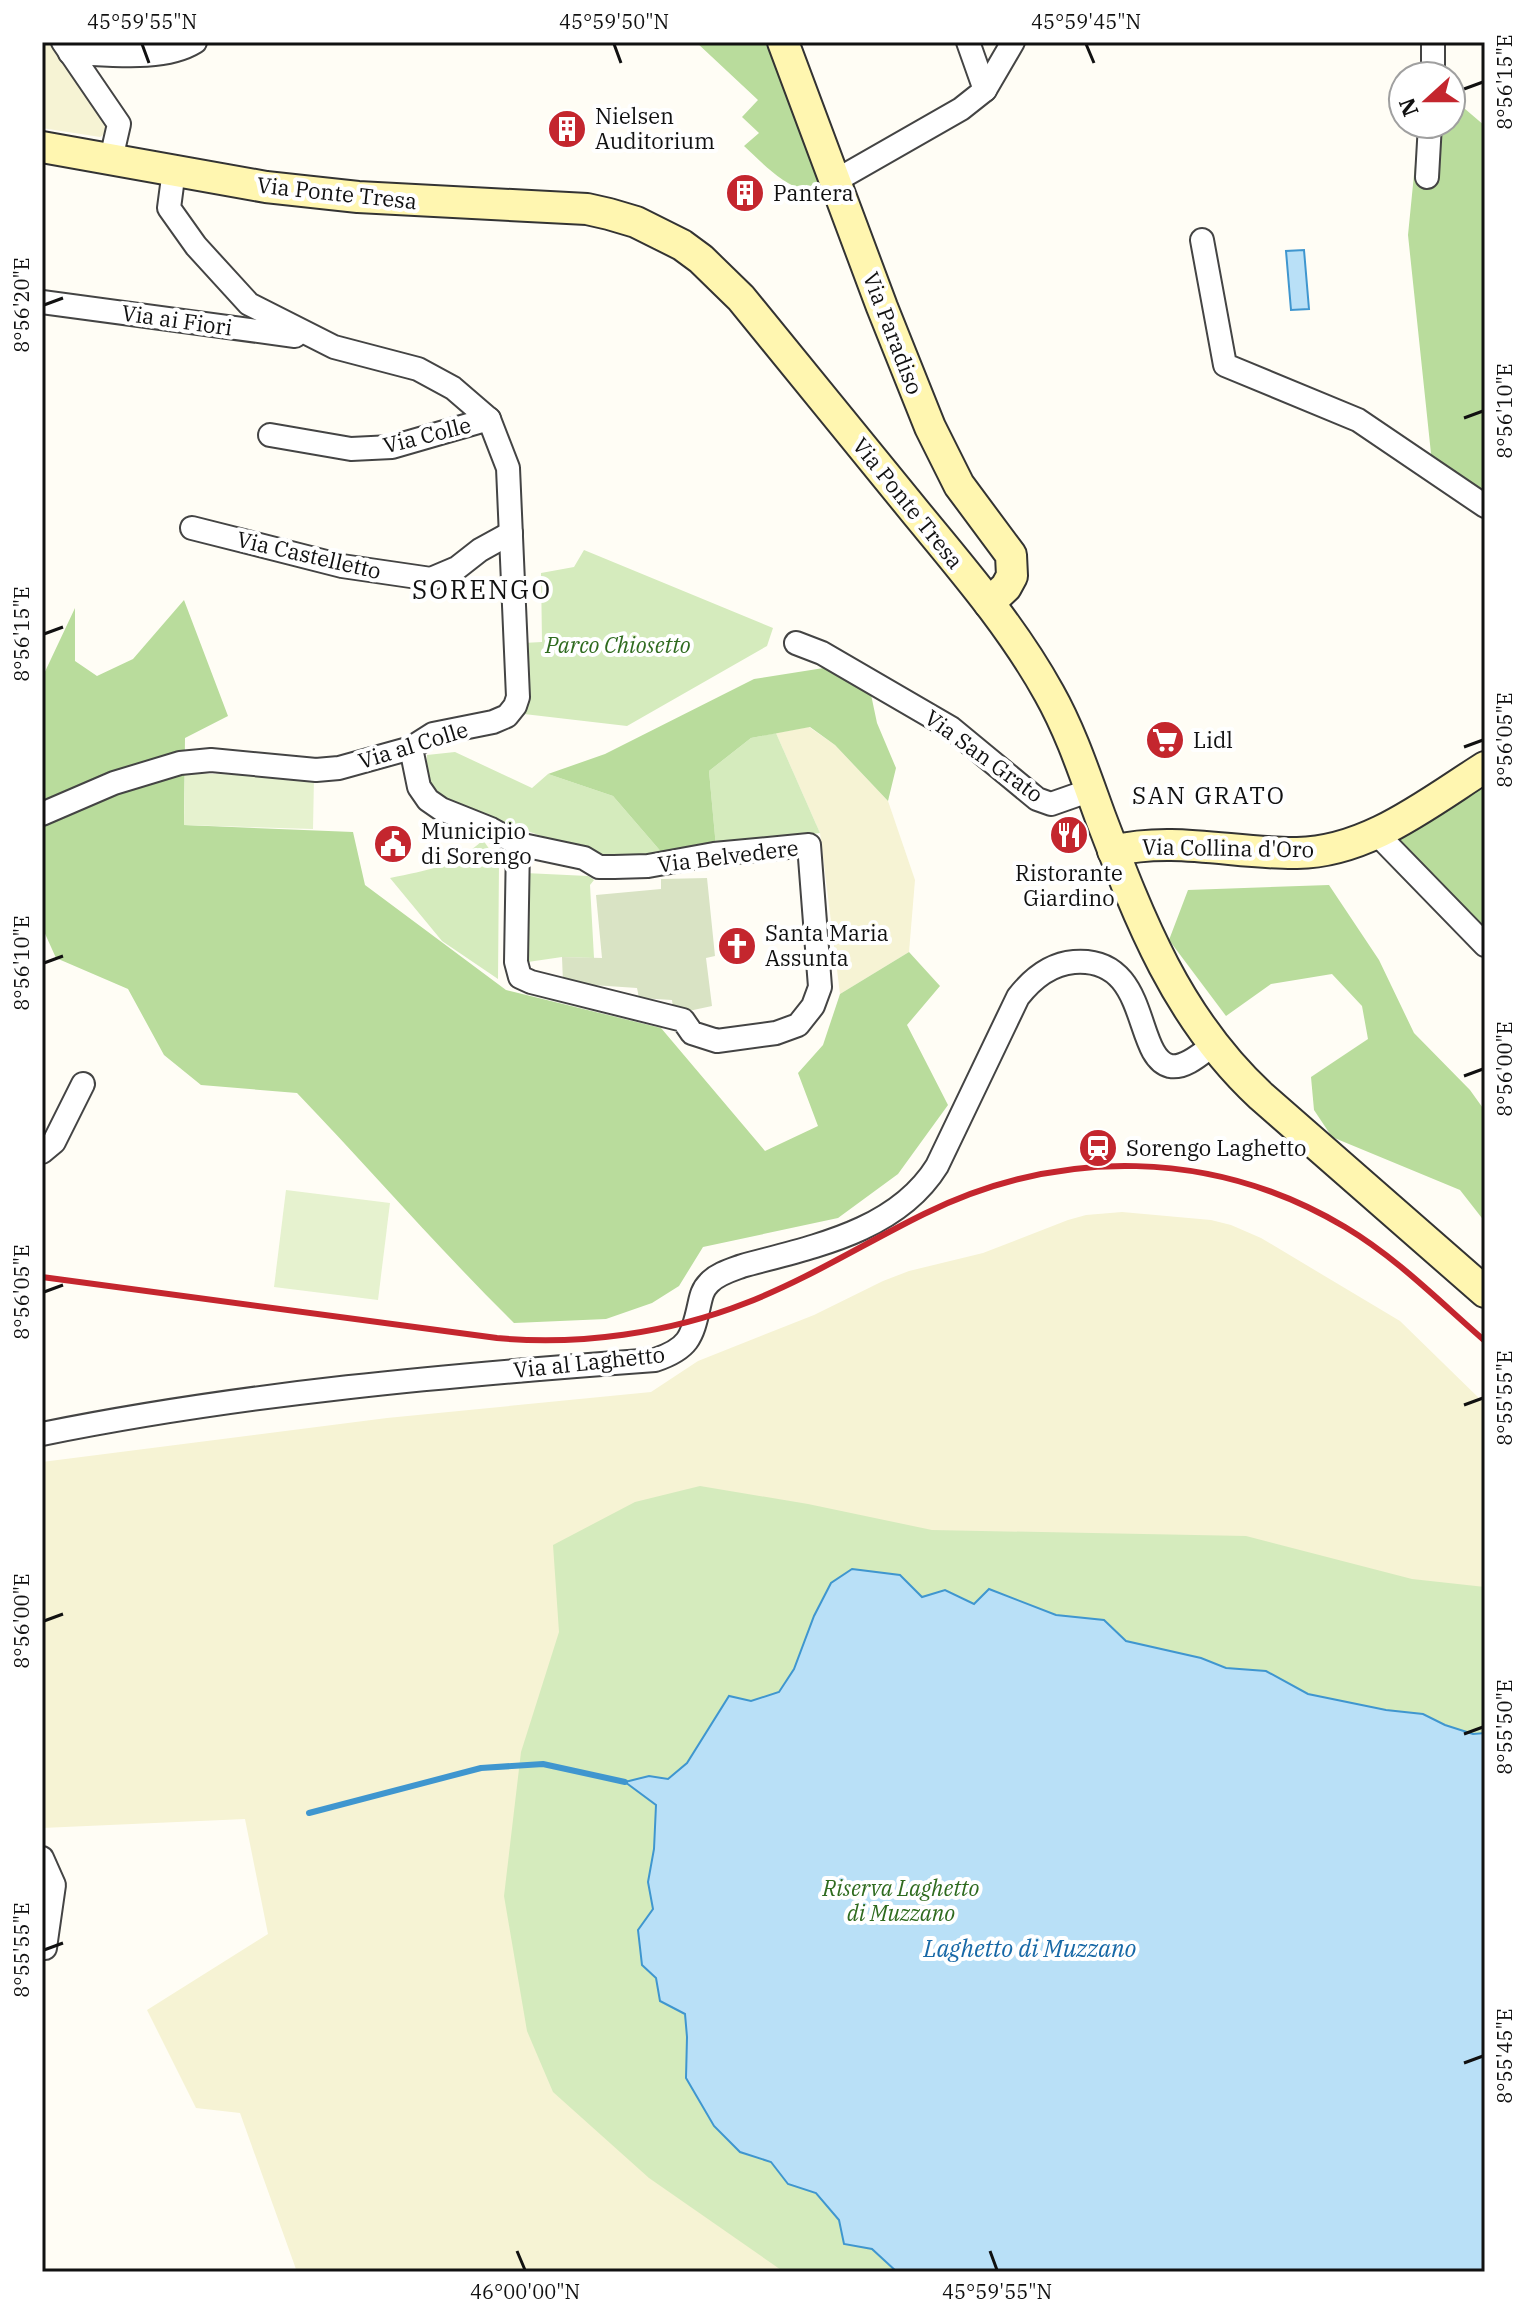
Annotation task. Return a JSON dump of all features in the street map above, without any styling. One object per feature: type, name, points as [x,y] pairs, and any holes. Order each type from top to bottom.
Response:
[{"type":"main road","name":"Via Paradiso","points":[[783,42],[882,307],[947,464],[1011,555],[1012,576],[1006,587],[989,603]]},
{"type":"main road","name":"Via Ponte Tresa","points":[[42,147],[266,187],[358,197],[587,209],[636,222],[701,259],[741,298],[989,603],[1049,692],[1072,739],[1113,851],[1160,963],[1213,1045],[1281,1115],[1485,1292]]},
{"type":"main road","name":"Via Collina d'Oro","points":[[1113,851],[1156,844],[1300,853],[1326,850],[1377,834],[1477,772]]},
{"type":"street","points":[[67,47],[163,53],[180,51],[195,42]]},
{"type":"street","points":[[968,42],[985,90]]},
{"type":"street","points":[[835,181],[961,109],[985,90],[1013,42]]},
{"type":"street","points":[[67,47],[119,124],[111,159]]},
{"type":"street","points":[[1427,177],[1429,140]]},
{"type":"street","name":"Via al Colle","points":[[42,814],[114,783],[180,763],[211,760],[316,770],[339,768],[411,748],[433,734],[493,722],[507,716],[518,697],[508,468],[489,419],[453,388],[418,369],[334,347],[249,304],[196,246],[169,208],[174,170]]},
{"type":"street","points":[[1202,240],[1225,365],[1358,420],[1485,506]]},
{"type":"street","name":"Via ai Fiori","points":[[42,302],[312,338]]},
{"type":"street","name":"Via Colle","points":[[270,435],[351,449],[392,447],[489,419]]},
{"type":"street","name":"Via Castelletto","points":[[192,528],[342,566],[431,579],[457,568],[480,550],[511,533]]},
{"type":"street","name":"Via San Grato","points":[[796,643],[822,653],[951,728],[1037,799],[1051,804],[1091,790]]},
{"type":"street","name":"Via Belvedere","points":[[411,748],[419,787],[428,800],[441,809],[491,829],[518,844],[584,858],[599,867],[648,866],[714,854],[809,845],[820,987],[813,1006],[798,1025],[776,1033],[717,1041],[692,1033],[683,1020],[520,977],[516,962],[518,844]]},
{"type":"street","points":[[1377,834],[1485,945]]},
{"type":"street","name":"Via al Laghetto","points":[[42,1434],[118,1419],[252,1400],[456,1375],[655,1360],[676,1353],[690,1339],[700,1296],[709,1282],[727,1271],[838,1239],[869,1225],[926,1185],[1018,997],[1035,978],[1055,967],[1089,963],[1119,979],[1133,997],[1153,1052],[1162,1063],[1178,1066],[1213,1045]]},
{"type":"street","points":[[42,1152],[54,1142],[83,1084]]},
{"type":"street","points":[[42,1858],[54,1885],[45,1948]]},
{"type":"green space","points":[[42,42],[62,42],[110,124],[108,132],[100,137],[42,128]]},
{"type":"green space","points":[[696,42],[783,42],[835,181],[810,189],[796,187],[744,146],[759,133],[742,117],[758,100]]},
{"type":"green space","points":[[1467,111],[1485,126],[1485,501],[1432,463],[1408,235],[1417,140],[1467,140]]},
{"type":"green space","name":"Parco Chiosetto","points":[[584,550],[773,628],[767,646],[627,726],[524,714],[523,643],[542,642],[541,573],[574,567]]},
{"type":"green space","points":[[184,600],[228,716],[185,738],[184,825],[353,832],[365,885],[506,990],[661,1028],[765,1151],[818,1126],[798,1073],[823,1045],[840,994],[909,952],[940,986],[907,1025],[948,1105],[898,1174],[838,1218],[703,1247],[679,1286],[652,1303],[606,1319],[514,1323],[297,1093],[201,1085],[164,1055],[128,989],[56,958],[42,927],[42,678],[75,608],[75,661],[97,676],[133,659]]},
{"type":"green space","points":[[830,667],[869,685],[877,723],[896,768],[888,801],[835,745],[810,727],[751,738],[709,771],[716,847],[663,854],[613,796],[548,774],[605,754],[754,679]]},
{"type":"green space","points":[[809,727],[835,745],[888,801],[915,880],[909,952],[840,994],[820,833],[776,733]]},
{"type":"green space","points":[[776,733],[820,833],[716,847],[709,771],[751,738]]},
{"type":"green space","points":[[455,752],[532,788],[548,774],[613,796],[663,854],[608,860],[444,801],[430,780],[427,755]]},
{"type":"green space","points":[[1485,767],[1485,945],[1377,834]]},
{"type":"green space","points":[[185,773],[314,777],[313,829],[184,825]]},
{"type":"green space","points":[[483,840],[499,863],[498,979],[442,941],[390,878],[451,862]]},
{"type":"green space","points":[[525,873],[588,876],[594,880],[590,885],[594,958],[562,957],[521,963]]},
{"type":"green space","points":[[707,878],[715,956],[706,958],[712,1006],[684,1012],[673,1009],[672,1000],[639,998],[637,988],[563,983],[562,957],[602,958],[596,895],[661,889],[661,879]]},
{"type":"green space","points":[[1329,885],[1379,960],[1414,1033],[1470,1090],[1485,1111],[1485,1222],[1460,1190],[1332,1137],[1314,1110],[1311,1077],[1368,1039],[1362,1006],[1332,974],[1271,984],[1226,1016],[1169,940],[1188,890]]},
{"type":"green space","points":[[286,1190],[390,1203],[378,1300],[274,1287]]},
{"type":"green space","name":"Riserva Laghetto di Muzzano","points":[[1122,1212],[1211,1220],[1261,1238],[1400,1321],[1485,1404],[1485,1733],[897,2272],[297,2272],[240,2113],[196,2108],[147,2010],[268,1934],[245,1819],[42,1828],[42,1462],[387,1418],[651,1392],[698,1361],[814,1315],[909,1271],[983,1253],[1086,1215]]},
{"type":"green space","name":"Laghetto di Muzzano","points":[[700,1486],[808,1504],[932,1530],[1246,1536],[1412,1579],[1485,1587],[1485,2272],[784,2272],[649,2178],[553,2092],[527,2031],[504,1896],[521,1752],[559,1632],[553,1545],[635,1502]]},
{"type":"water","points":[[1304,250],[1309,309],[1291,310],[1286,251]]},
{"type":"water","name":"Laghetto di Muzzano","points":[[852,1569],[900,1575],[922,1597],[945,1590],[974,1604],[989,1589],[1056,1615],[1104,1620],[1126,1641],[1201,1658],[1226,1668],[1266,1671],[1308,1694],[1423,1714],[1473,1734],[1485,1733],[1485,2272],[897,2272],[872,2249],[844,2244],[839,2220],[816,2193],[788,2184],[771,2162],[740,2152],[714,2126],[686,2078],[685,2014],[660,2001],[656,1978],[642,1965],[638,1930],[653,1909],[648,1882],[654,1849],[656,1805],[625,1782],[649,1776],[668,1779],[687,1763],[729,1696],[751,1701],[779,1692],[794,1669],[814,1616],[831,1583]]},
{"type":"waterway","points":[[309,1813],[481,1768],[543,1764],[625,1782]]},
{"type":"railway","points":[[42,1277],[497,1338],[559,1340],[623,1335],[686,1322],[746,1303],[814,1272],[924,1214],[976,1192],[1029,1177],[1082,1168],[1136,1166],[1190,1171],[1243,1183],[1295,1201],[1345,1227],[1382,1252],[1485,1341]]},
{"type":"place","name":"Nielsen Auditorium","points":[[567,129]]},
{"type":"place","name":"Pantera","points":[[745,193]]},
{"type":"place","name":"Lidl","points":[[1165,740]]},
{"type":"place","name":"Ristorante Giardino","points":[[1069,835]]},
{"type":"place","name":"Municipio di Sorengo","points":[[393,844]]},
{"type":"place","name":"Santa Maria Assunta","points":[[737,946]]},
{"type":"place","name":"Sorengo Laghetto","points":[[1098,1148]]},
{"type":"district","name":"SORENGO","points":[[482,590]]},
{"type":"district","name":"SAN GRATO","points":[[1209,796]]}]
